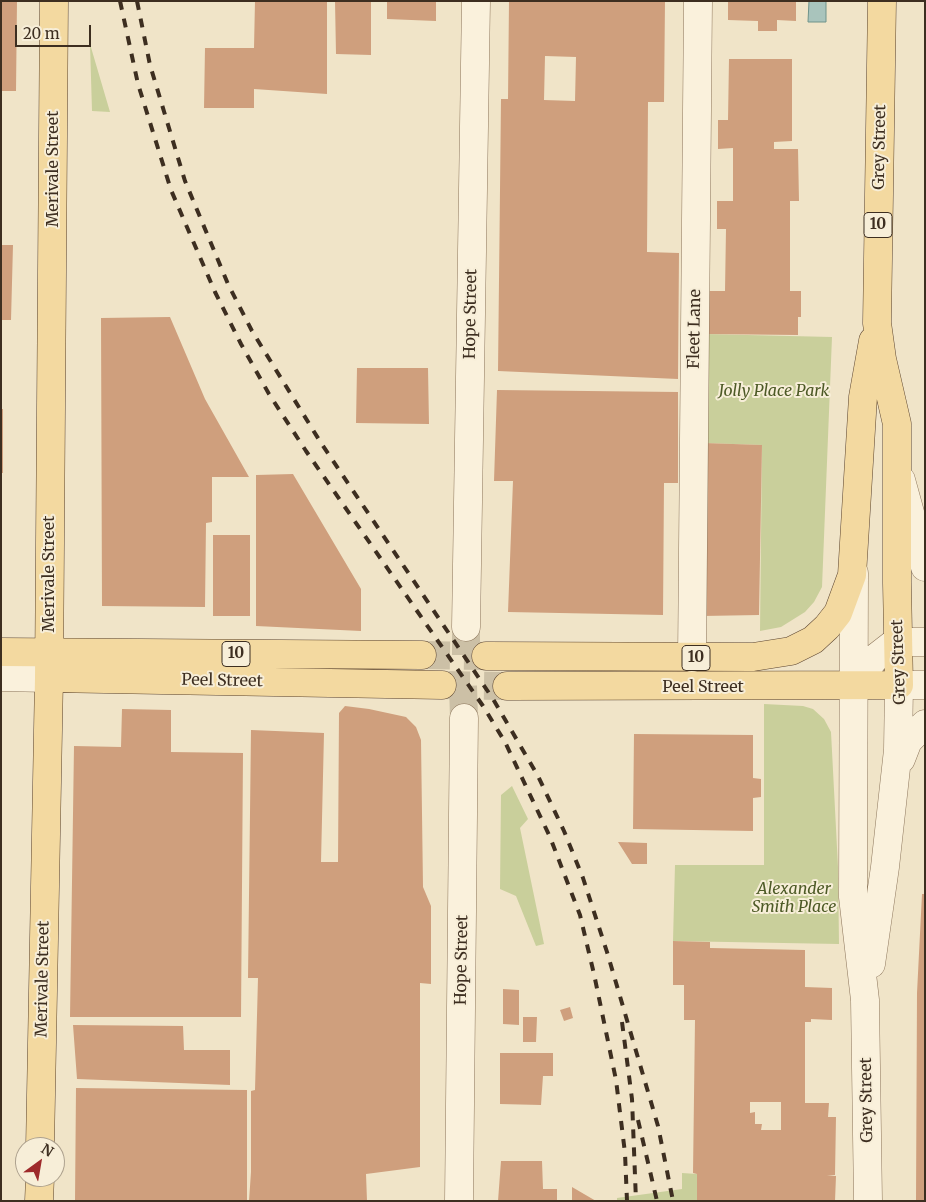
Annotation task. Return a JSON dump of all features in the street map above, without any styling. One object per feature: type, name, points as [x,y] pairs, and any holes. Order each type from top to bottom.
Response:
[{"type":"main road","name":"Merivale Street","points":[[40,1137],[49,665],[54,1]]},
{"type":"main road","name":"Grey Street","points":[[882,1],[877,323],[882,359],[895,408],[898,642],[912,685]]},
{"type":"main road","name":"Grey Street","points":[[854,563],[863,397],[877,323]]},
{"type":"main road","name":"Peel Street","points":[[486,656],[692,658],[769,656],[791,651],[813,640],[838,613],[848,591],[854,563]]},
{"type":"main road","name":"Peel Street","points":[[1,652],[49,665],[442,686]]},
{"type":"main road","name":"Peel Street","points":[[49,665],[422,655]]},
{"type":"main road","name":"Peel Street","points":[[507,686],[912,685]]},
{"type":"main road","points":[[39,1201],[40,1187]]},
{"type":"street","name":"Hope Street","points":[[466,627],[476,1]]},
{"type":"street","name":"Fleet Lane","points":[[692,658],[698,1]]},
{"type":"street","points":[[897,469],[925,566]]},
{"type":"street","name":"Grey Street","points":[[854,563],[853,897],[865,1000],[868,1201]]},
{"type":"street","points":[[854,686],[874,660],[898,642],[925,642]]},
{"type":"street","name":"Peel Street","points":[[1,677],[49,665]]},
{"type":"street","name":"Grey Street","points":[[865,1000],[885,868],[900,721],[912,685]]},
{"type":"street","name":"Hope Street","points":[[459,1201],[464,718]]},
{"type":"street","points":[[896,770],[908,741],[925,724]]},
{"type":"green space","points":[[90,44],[110,112],[92,111]]},
{"type":"green space","name":"Jolly Place Park","points":[[705,334],[832,337],[822,587],[814,602],[805,612],[781,627],[760,631],[762,445],[704,443]]},
{"type":"green space","name":"Alexander Smith Place","points":[[764,704],[803,706],[813,709],[824,719],[831,732],[838,867],[839,944],[673,941],[675,865],[764,865]]},
{"type":"green space","points":[[512,786],[528,819],[520,828],[544,944],[536,946],[516,896],[500,889],[501,795]]},
{"type":"green space","points":[[682,1173],[697,1174],[697,1201],[617,1201],[617,1198],[682,1189]]},
{"type":"water","points":[[809,1],[826,1],[826,22],[808,22]]},
{"type":"building","points":[[1,1],[17,1],[16,91],[1,91]]},
{"type":"building","points":[[255,1],[327,1],[327,94],[254,89],[254,108],[204,108],[205,48],[254,48]]},
{"type":"building","points":[[335,1],[371,1],[371,55],[336,54]]},
{"type":"building","points":[[387,1],[436,1],[436,21],[387,19]]},
{"type":"building","points":[[509,1],[665,1],[664,102],[648,102],[647,252],[679,253],[678,379],[498,371],[501,99],[508,99]],"holes":[[[545,56],[576,57],[575,101],[544,100]]]},
{"type":"building","points":[[728,1],[796,1],[796,21],[777,20],[777,31],[758,31],[758,21],[728,20]]},
{"type":"building","points":[[729,59],[792,59],[792,141],[774,142],[774,149],[798,149],[799,201],[790,201],[790,291],[801,291],[801,317],[798,317],[798,335],[705,334],[705,291],[725,291],[726,229],[717,229],[717,201],[733,201],[733,148],[718,149],[718,120],[728,120]]},
{"type":"building","points":[[1,245],[13,245],[11,320],[1,320]]},
{"type":"building","points":[[170,317],[205,399],[249,477],[212,477],[212,522],[206,523],[205,607],[102,606],[101,318]]},
{"type":"building","points":[[357,368],[428,368],[429,424],[356,423]]},
{"type":"building","points":[[497,390],[678,392],[678,483],[664,483],[663,615],[508,612],[513,481],[494,481]]},
{"type":"building","points":[[1,409],[3,409],[3,473],[1,473]]},
{"type":"building","points":[[704,443],[762,445],[759,615],[702,616]]},
{"type":"building","points":[[293,474],[361,589],[361,631],[256,626],[256,475]]},
{"type":"building","points":[[213,535],[250,535],[250,616],[213,616]]},
{"type":"building","points":[[345,706],[406,717],[416,727],[421,740],[423,887],[431,906],[431,984],[420,983],[420,1167],[366,1174],[367,1201],[249,1201],[251,1091],[255,1090],[258,978],[248,978],[251,730],[324,733],[321,862],[338,862],[339,713]]},
{"type":"building","points":[[122,709],[171,710],[171,752],[243,753],[241,1017],[70,1017],[74,746],[121,747]]},
{"type":"building","points":[[634,734],[753,735],[753,778],[761,779],[761,797],[753,798],[753,831],[633,829]]},
{"type":"building","points":[[618,842],[647,843],[647,864],[632,864]]},
{"type":"building","points":[[922,894],[925,894],[925,1201],[916,1201],[917,993]]},
{"type":"building","points":[[673,941],[710,942],[710,948],[805,950],[805,987],[832,988],[832,1020],[811,1019],[811,1022],[805,1022],[805,1103],[829,1103],[828,1117],[836,1117],[835,1175],[827,1176],[836,1176],[835,1201],[697,1201],[697,1174],[693,1173],[695,1020],[684,1020],[684,985],[673,985]],"holes":[[[750,1102],[781,1102],[781,1130],[761,1130],[762,1124],[755,1124],[755,1112],[750,1113]]]},
{"type":"building","points":[[503,989],[519,990],[519,1025],[503,1024]]},
{"type":"building","points":[[570,1007],[573,1018],[564,1021],[560,1010]]},
{"type":"building","points":[[523,1017],[537,1017],[536,1042],[523,1042]]},
{"type":"building","points":[[73,1025],[183,1026],[184,1050],[230,1050],[230,1085],[77,1079]]},
{"type":"building","points":[[500,1053],[553,1053],[553,1076],[543,1076],[541,1105],[500,1104]]},
{"type":"building","points":[[76,1088],[247,1090],[247,1201],[75,1201]]},
{"type":"building","points":[[501,1161],[542,1161],[543,1189],[557,1189],[557,1201],[498,1201]]},
{"type":"building","points":[[572,1187],[596,1201],[572,1201]]},
{"type":"tunnel","points":[[466,627],[466,655]]},
{"type":"tunnel","points":[[422,655],[486,656]]},
{"type":"tunnel","points":[[442,685],[507,686]]},
{"type":"tunnel","points":[[463,686],[464,718]]},
{"type":"railway","points":[[120,1],[138,84],[171,190],[215,292],[241,344],[269,394],[306,451],[483,706],[505,742],[550,837],[580,915],[594,974],[616,1080],[625,1153],[627,1201]]},
{"type":"railway","points":[[137,1],[150,65],[185,181],[228,284],[252,331],[321,443],[493,699],[538,776],[564,831],[583,878],[607,952],[658,1126],[673,1201]]},
{"type":"railway","points":[[622,1022],[632,1099],[636,1201]]},
{"type":"railway","points":[[638,1120],[657,1201]]}]
